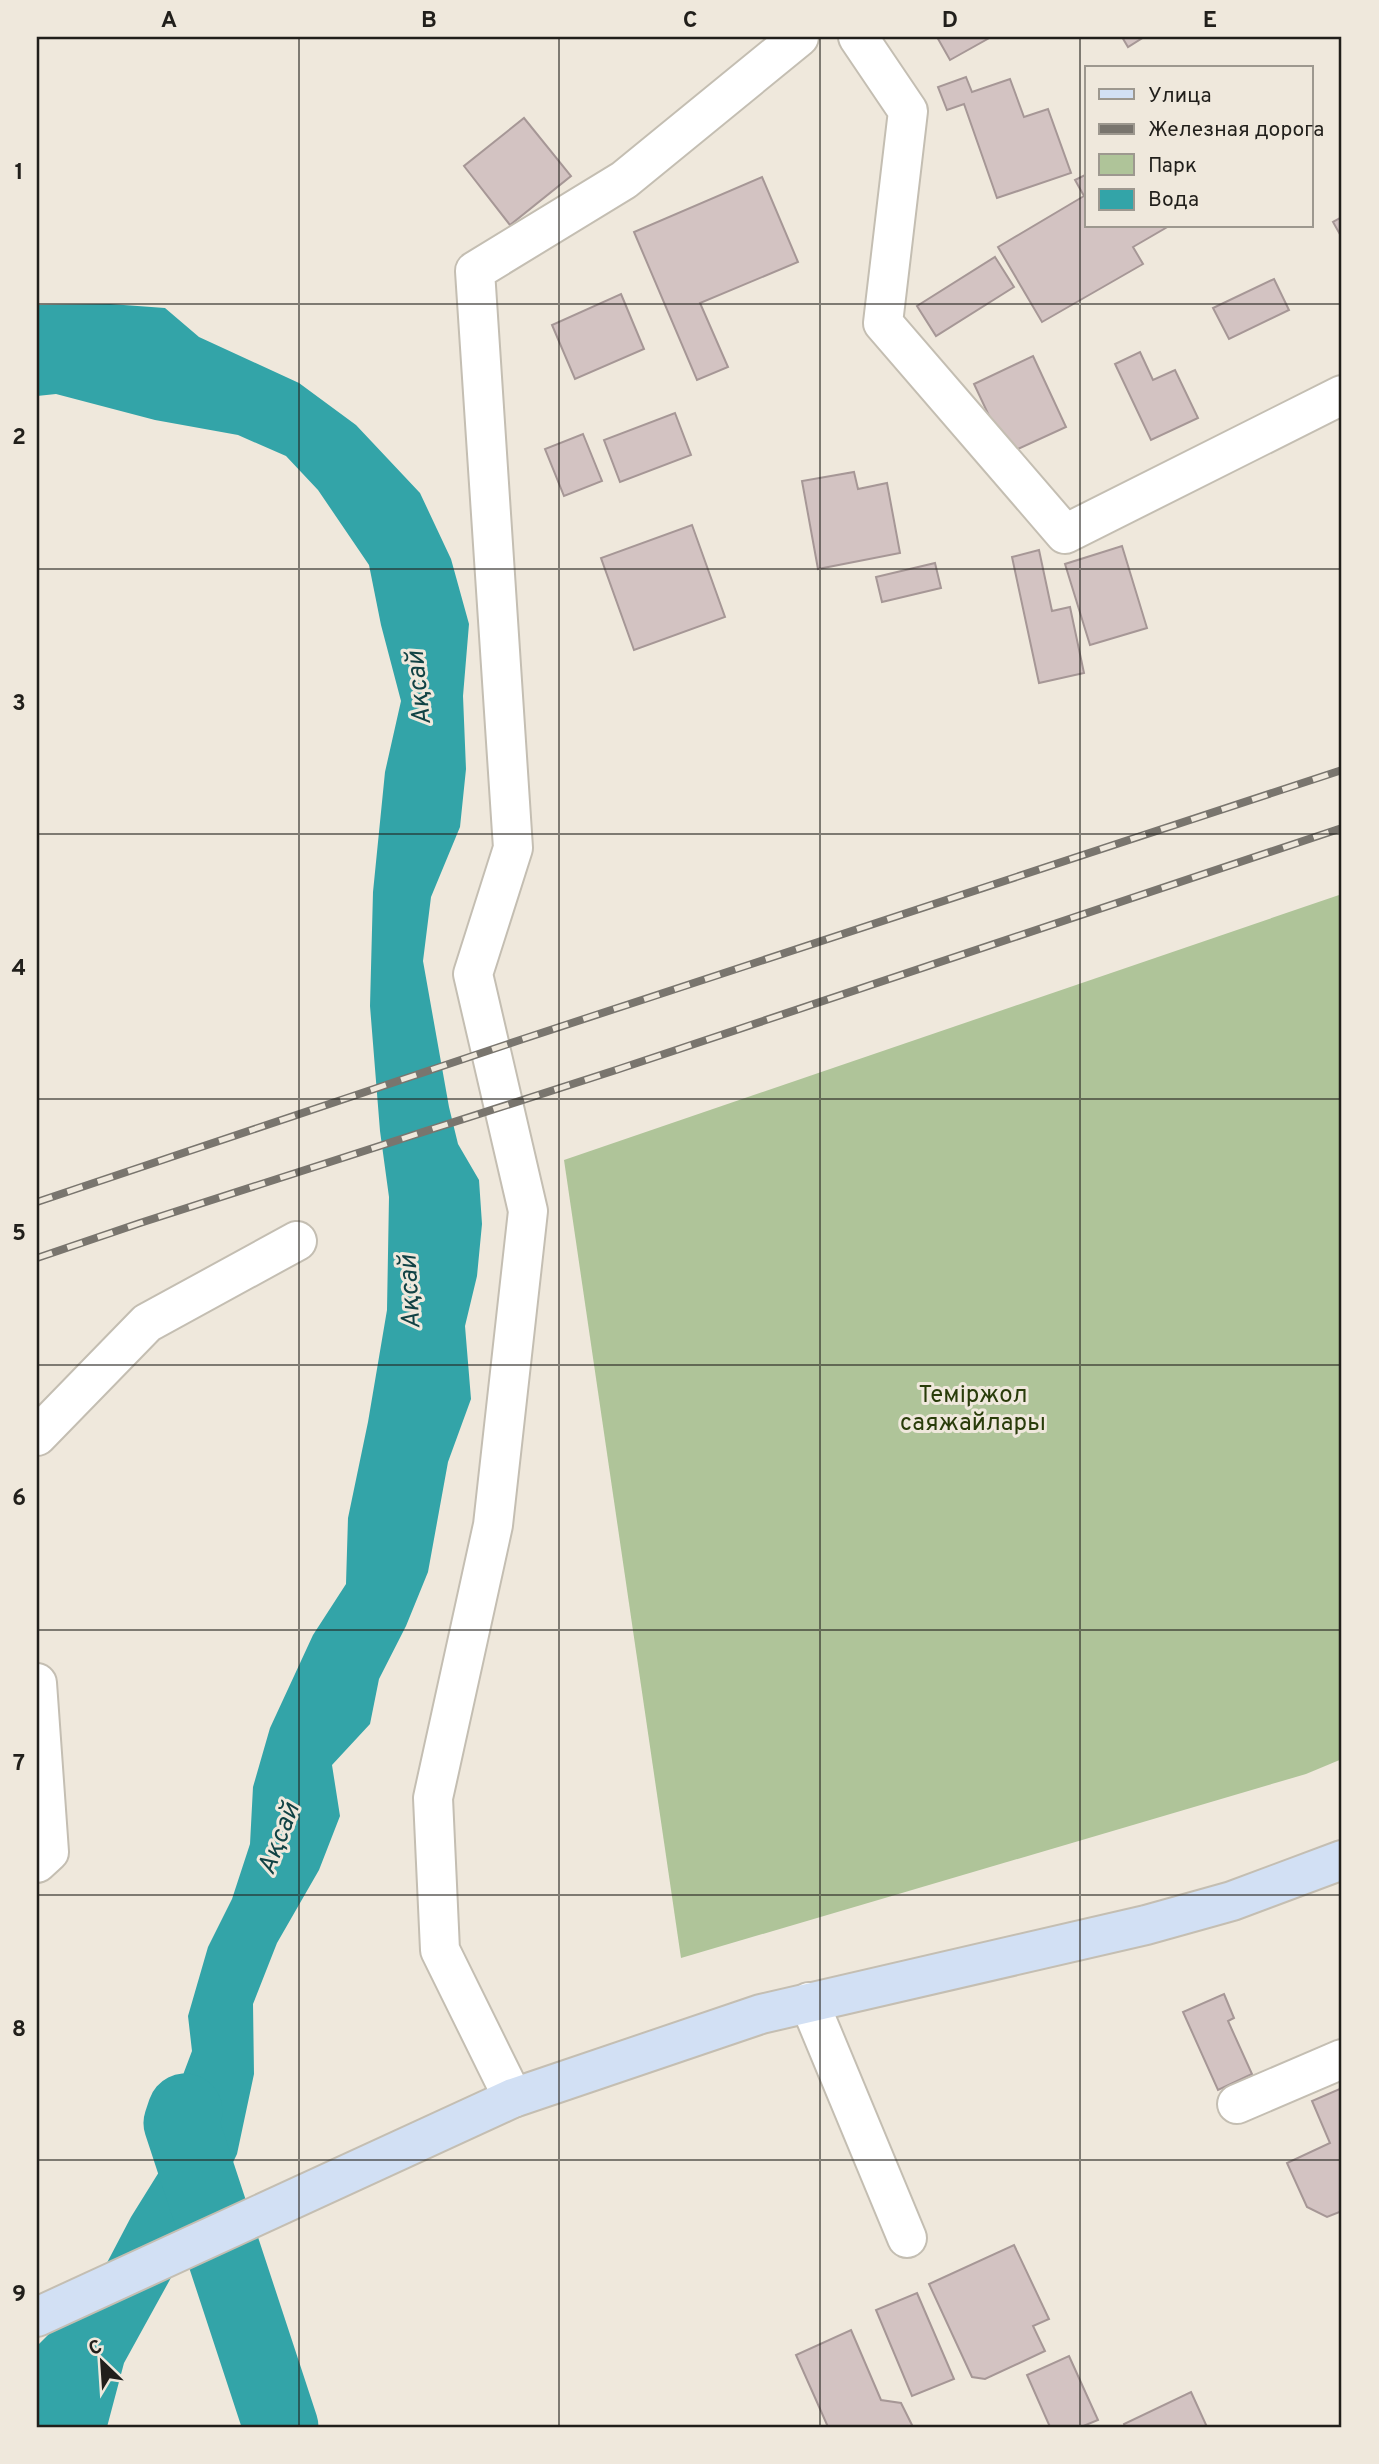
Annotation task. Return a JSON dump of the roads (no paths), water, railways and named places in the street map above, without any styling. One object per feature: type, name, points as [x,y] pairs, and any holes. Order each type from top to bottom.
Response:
[{"type":"main road","points":[[50,2311],[513,2098],[761,2014],[1146,1925],[1232,1900],[1342,1860]]},
{"type":"street","points":[[513,2098],[440,1950],[433,1798],[493,1525],[528,1211],[473,974],[513,848],[475,271],[624,180],[799,37]]},
{"type":"street","points":[[858,37],[908,111],[883,323],[1065,534],[1342,395]]},
{"type":"street","points":[[37,1436],[147,1323],[297,1241]]},
{"type":"street","points":[[37,1683],[49,1852],[37,1863]]},
{"type":"street","points":[[809,2002],[907,2238]]},
{"type":"street","points":[[1237,2105],[1342,2059]]},
{"type":"water","points":[[110,304],[165,308],[199,337],[299,383],[356,425],[420,493],[451,559],[469,624],[463,696],[466,769],[460,827],[431,897],[423,961],[458,1144],[479,1180],[482,1224],[477,1276],[465,1326],[471,1399],[448,1462],[428,1572],[406,1626],[379,1679],[370,1724],[332,1765],[340,1816],[319,1870],[277,1943],[253,2004],[254,2074],[237,2154],[124,2363],[107,2427],[37,2427],[37,2346],[70,2313],[99,2278],[131,2217],[159,2172],[172,2104],[192,2051],[188,2016],[208,1947],[232,1899],[250,1844],[253,1787],[270,1728],[313,1635],[346,1584],[348,1518],[387,1310],[389,1197],[380,1131],[370,1006],[373,892],[385,772],[401,701],[369,565],[318,490],[286,456],[238,435],[155,420],[56,394],[37,396],[37,305]]},
{"type":"waterway","name":"Ақсай","points":[[185,2111],[181,2123],[281,2427]]},
{"type":"railway","points":[[37,1202],[1342,770]]},
{"type":"railway","points":[[37,1258],[616,1070],[1342,828]]},
{"type":"park label","name":"Теміржол саяжайлары","points":[[973,1410]]}]
